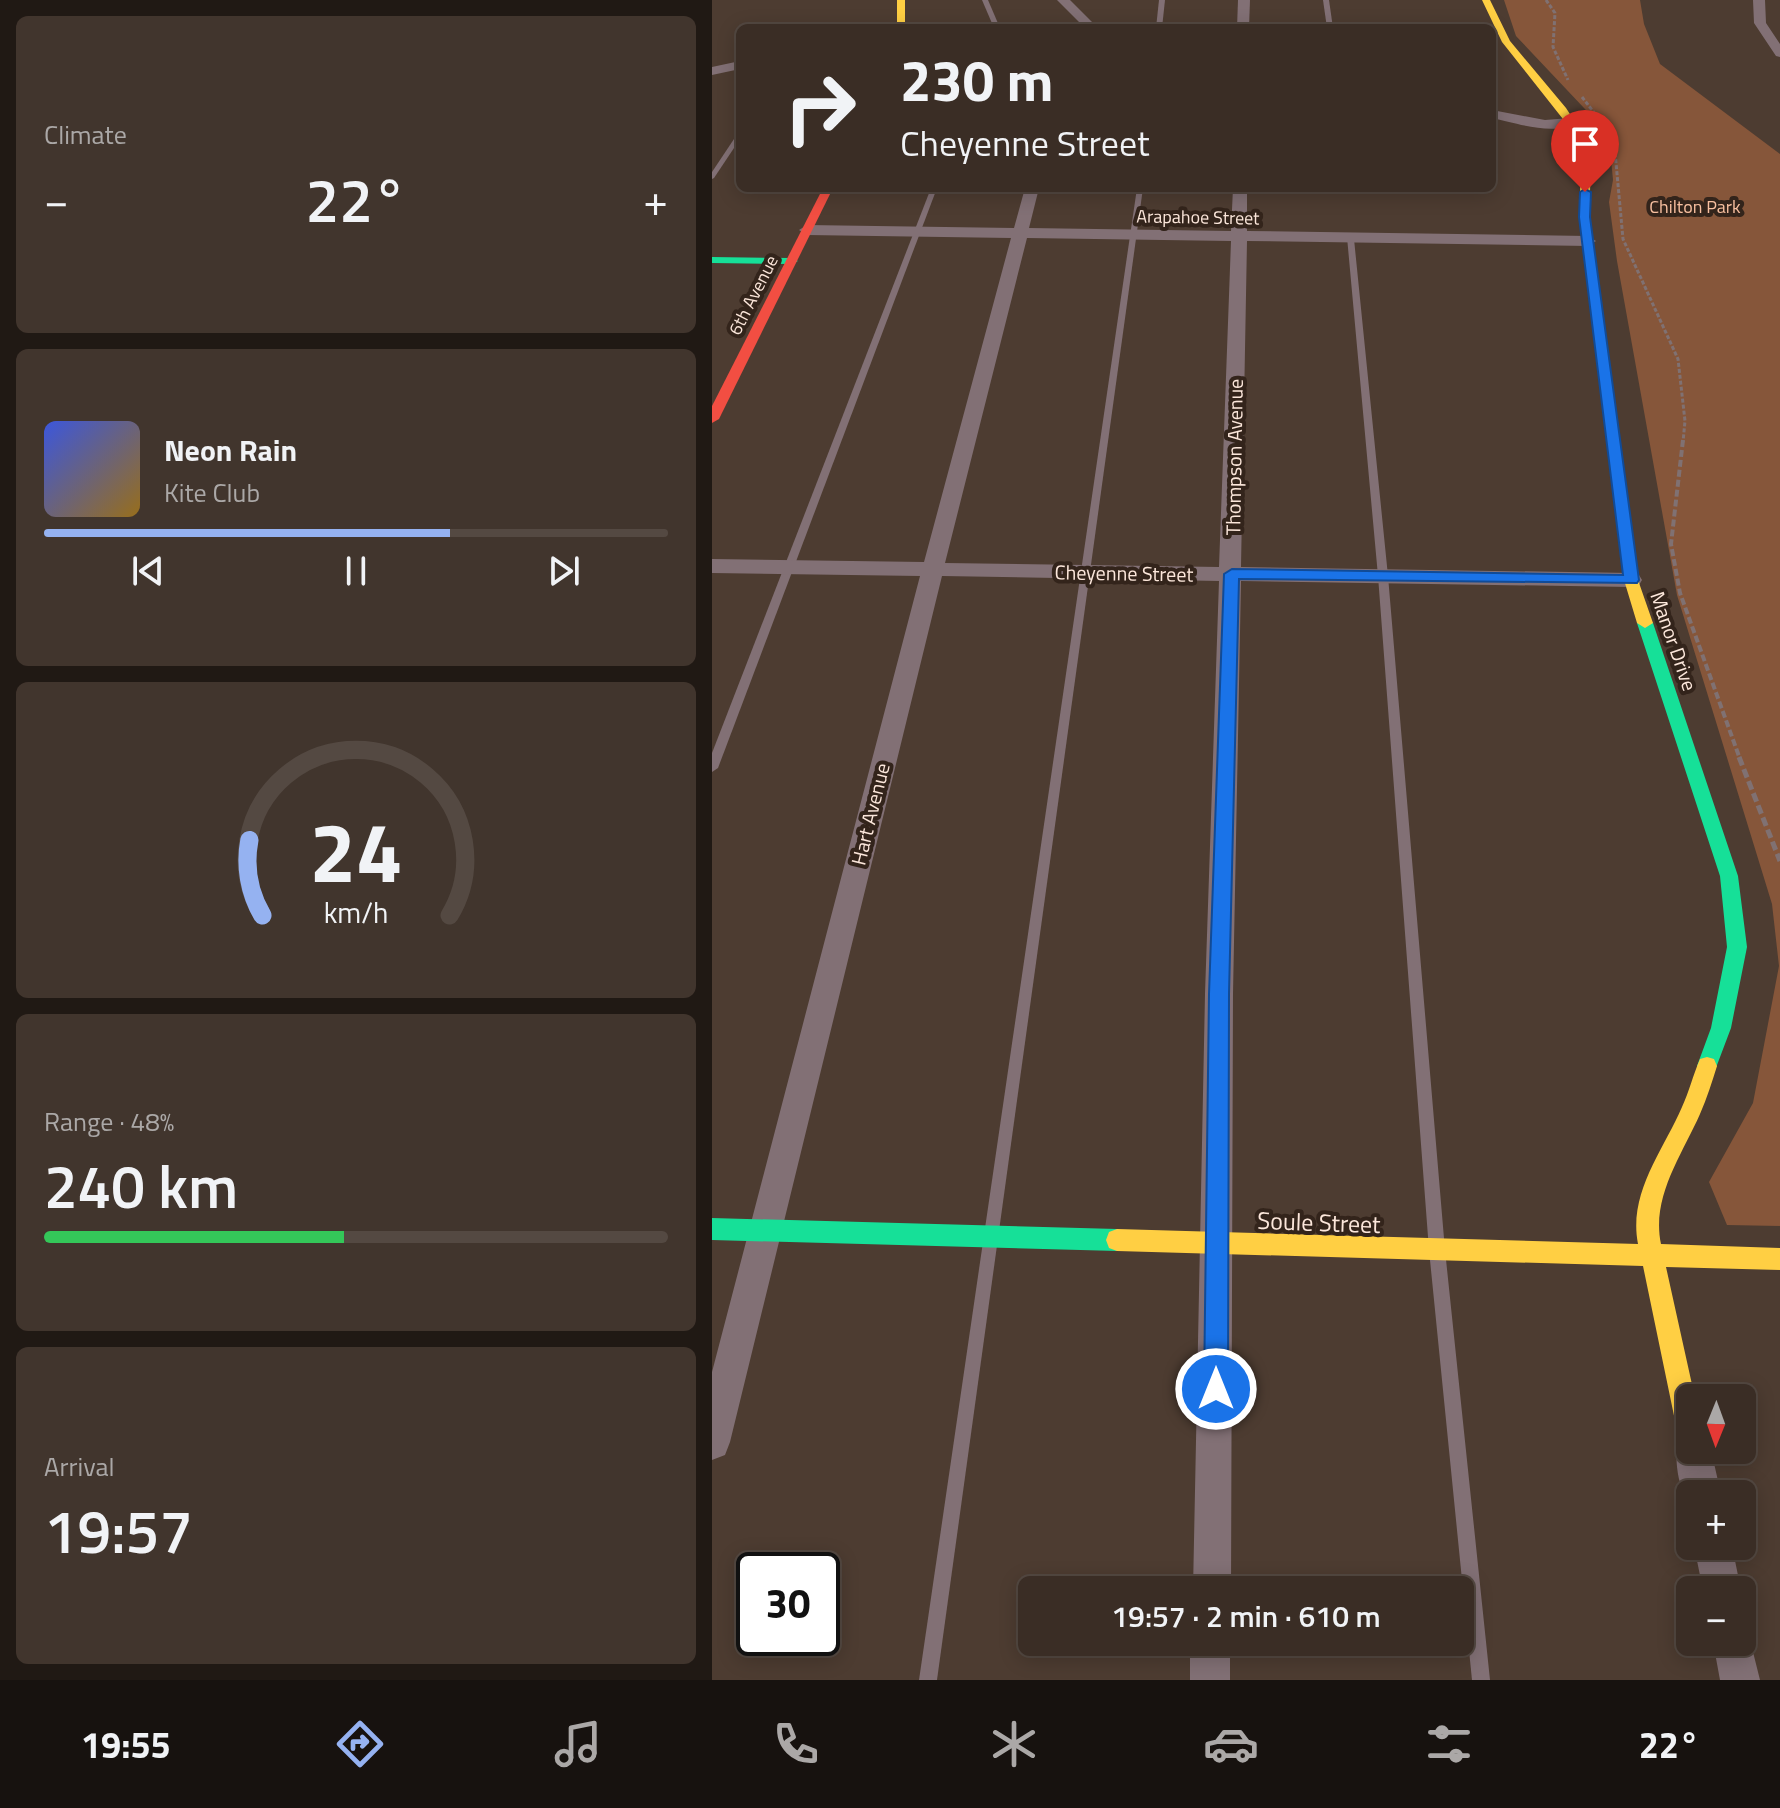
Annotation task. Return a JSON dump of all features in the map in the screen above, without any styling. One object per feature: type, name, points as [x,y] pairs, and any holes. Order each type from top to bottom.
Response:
[{"type":"street","points":[[901,0],[901,24]]},
{"type":"street","points":[[1063,0],[1088,24]]},
{"type":"street","points":[[1243,24],[1244,0]]},
{"type":"street","name":"Manor Drive","points":[[1486,0],[1495,24]]},
{"type":"street","points":[[1759,0],[1760,23],[1780,53]]},
{"type":"street","name":"Manor Drive","points":[[1496,25],[1570,122],[1582,145],[1586,166],[1584,217],[1631,580],[1729,876],[1737,947],[1721,1028],[1692,1109],[1653,1188],[1647,1230],[1679,1384]]},
{"type":"street","points":[[712,71],[736,66]]},
{"type":"street","points":[[1496,115],[1545,124],[1570,122]]},
{"type":"street","name":"6th Avenue","points":[[712,419],[826,192]]},
{"type":"street","name":"Hart Avenue","points":[[712,1442],[1031,192]]},
{"type":"street","name":"Thompson Avenue","points":[[1212,1576],[1219,994],[1240,192]]},
{"type":"street","name":"Arapahoe Street","points":[[807,230],[1588,241]]},
{"type":"street","points":[[712,260],[792,261]]},
{"type":"street","name":"Cheyenne Street","points":[[712,566],[1631,580]]},
{"type":"street","name":"Soule Street","points":[[712,1229],[1780,1259]]},
{"type":"street","points":[[1210,1656],[1210,1680]]},
{"type":"street","points":[[1736,1656],[1740,1680]]},
{"type":"lane","points":[[985,0],[995,24]]},
{"type":"lane","points":[[1159,24],[1162,0]]},
{"type":"lane","points":[[1326,0],[1329,24]]},
{"type":"lane","points":[[712,177],[736,140]]},
{"type":"lane","points":[[712,768],[932,192]]},
{"type":"lane","points":[[928,1680],[1139,192]]},
{"type":"lane","points":[[1350,239],[1383,576],[1437,1250],[1481,1680]]},
{"type":"path","points":[[1546,0],[1555,13],[1553,47],[1571,84]]},
{"type":"path","points":[[1578,91],[1605,127],[1615,152],[1620,180],[1618,214],[1626,251],[1678,359],[1685,421],[1672,523],[1673,556],[1682,598],[1780,861]]},
{"type":"green space","name":"Chilton Park","points":[[1504,0],[1640,0],[1644,24],[1660,64],[1780,154],[1780,1226],[1727,1225],[1709,1182],[1753,1103],[1779,966],[1772,904],[1677,595],[1617,261],[1609,202],[1613,180],[1610,149],[1601,126],[1516,36]]},
{"type":"traffic: fast","points":[[712,260],[792,261]]},
{"type":"traffic: fast","points":[[1645,623],[1729,876],[1737,947],[1721,1028],[1707,1066]]},
{"type":"traffic: fast","points":[[712,1229],[1117,1240]]},
{"type":"traffic: slow","points":[[901,0],[901,24]]},
{"type":"traffic: slow","points":[[1486,0],[1507,42],[1563,110],[1583,149],[1587,174],[1584,217],[1631,580],[1645,623]]},
{"type":"traffic: slow","points":[[1679,1384],[1647,1230],[1653,1188],[1692,1109],[1707,1066]]},
{"type":"traffic: slow","points":[[1117,1240],[1780,1259]]},
{"type":"traffic: jam","points":[[712,419],[826,192]]},
{"type":"route","points":[[1216,1389],[1219,994],[1232,574],[1631,580],[1584,217],[1585,192]]}]
